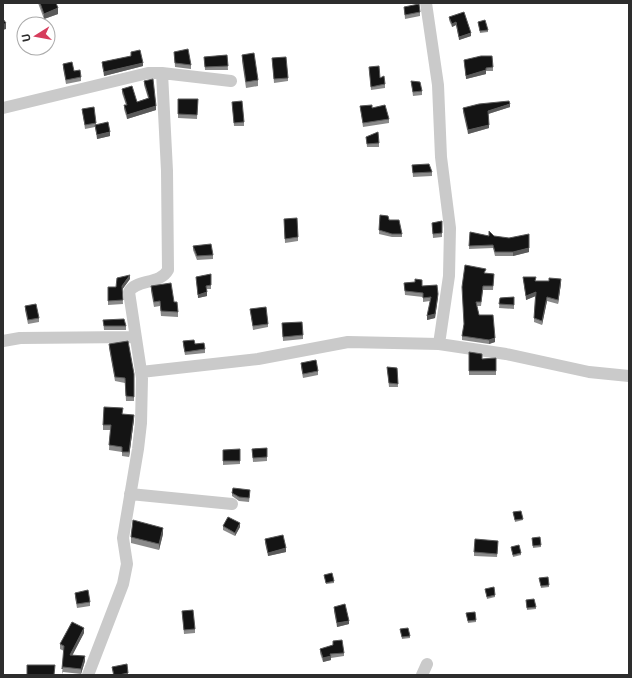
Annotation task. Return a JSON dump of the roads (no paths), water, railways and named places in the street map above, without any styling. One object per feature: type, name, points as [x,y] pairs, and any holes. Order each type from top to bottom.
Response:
[{"type":"street","points":[[426,3],[438,85],[441,157],[450,228],[449,276],[439,344]]},
{"type":"street","points":[[3,108],[127,77],[162,73],[231,81]]},
{"type":"street","points":[[88,675],[126,572],[128,559],[123,538],[141,423],[141,372],[134,337],[129,292],[130,289],[164,276],[168,270],[167,171],[162,73]]},
{"type":"street","points":[[3,341],[20,338],[134,337]]},
{"type":"street","points":[[141,372],[258,359],[348,342],[439,344],[506,354],[589,372],[629,376]]},
{"type":"street","points":[[130,494],[232,504]]}]
